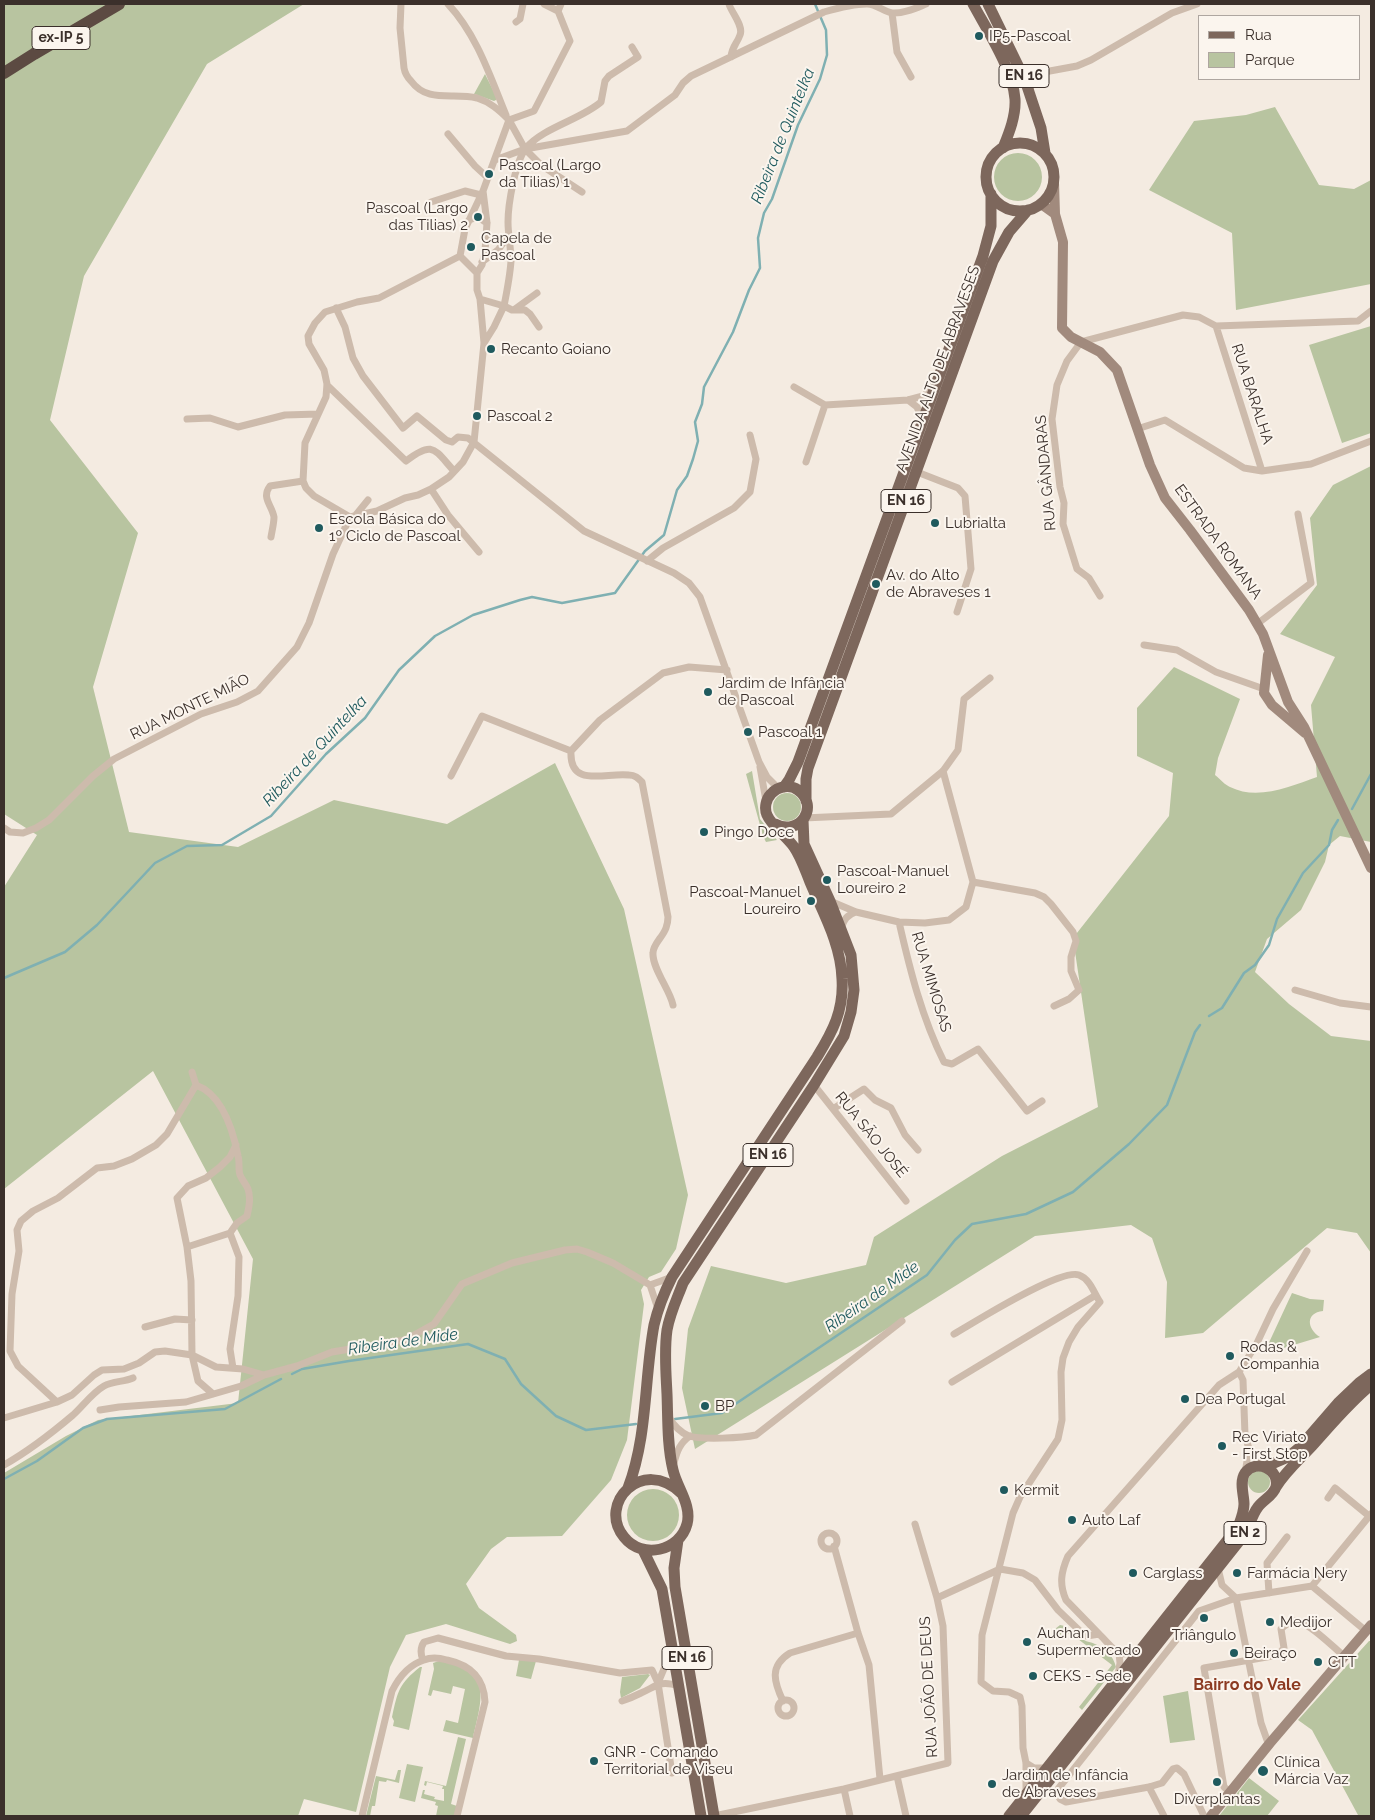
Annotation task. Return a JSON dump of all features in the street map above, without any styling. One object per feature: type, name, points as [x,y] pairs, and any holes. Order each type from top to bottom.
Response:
[{"type":"highway","name":"ex-IP 5","points":[[4,74],[119,4]]},
{"type":"main road","name":"EN 16","points":[[973,4],[1010,74],[1015,98],[1014,114],[1003,148],[995,154],[988,168],[987,184],[991,194]]},
{"type":"main road","name":"EN 16","points":[[988,4],[1030,93],[1041,128],[1045,153],[1051,162],[1054,172],[1054,183]]},
{"type":"main road","points":[[1003,148],[1025,143],[1045,153]]},
{"type":"main road","points":[[1041,204],[1052,191],[1054,183]]},
{"type":"main road","points":[[991,194],[1007,208],[1017,211],[1028,210]]},
{"type":"main road","name":"AVENIDA ALTO DE ABRAVESES","points":[[781,787],[789,780],[798,762],[983,256],[991,226],[991,194]]},
{"type":"main road","name":"EN 16","points":[[1028,210],[1041,204]]},
{"type":"main road","name":"AVENIDA ALTO DE ABRAVESES","points":[[805,812],[808,768],[993,261],[1009,232],[1028,210]]},
{"type":"main road","name":"EN 16","points":[[702,1816],[662,1589],[643,1550],[624,1537],[618,1528],[616,1517],[617,1506],[621,1496],[630,1484],[638,1456],[643,1430],[654,1325],[658,1309],[672,1278],[818,1057],[835,1027],[840,1009],[842,978],[840,957],[831,929],[795,849],[767,814],[766,802],[773,791],[781,787]]},
{"type":"main road","points":[[775,824],[786,828],[793,827],[805,812],[803,794],[797,790],[781,787]]},
{"type":"main road","name":"EN 16","points":[[714,1816],[675,1587],[674,1568],[678,1540],[684,1532],[688,1518],[686,1502],[681,1494],[673,1470],[668,1442],[667,1332],[672,1308],[684,1284],[814,1086],[844,1036],[851,1012],[854,990],[851,955],[830,901],[804,844],[805,812]]},
{"type":"main road","points":[[1245,1473],[1254,1467],[1263,1467],[1288,1457],[1338,1403],[1371,1374]]},
{"type":"main road","name":"EN 2","points":[[1021,1816],[1248,1529],[1258,1506],[1269,1497],[1284,1474],[1303,1456],[1343,1410],[1371,1385]]},
{"type":"main road","points":[[1263,1467],[1273,1473],[1276,1486]]},
{"type":"main road","name":"EN 2","points":[[1009,1816],[1238,1527],[1243,1510],[1243,1478],[1245,1473]]},
{"type":"main road","points":[[630,1484],[650,1479],[662,1480],[672,1485],[681,1494]]},
{"type":"main road","name":"EN 2","points":[[1243,1489],[1249,1497],[1254,1499],[1259,1500],[1269,1497]]},
{"type":"main road","points":[[643,1550],[655,1551],[667,1547],[678,1540]]},
{"type":"street","points":[[401,4],[400,28],[405,74],[415,86],[424,93],[437,97],[475,98],[490,103],[508,120]]},
{"type":"street","points":[[448,4],[461,19],[477,46],[508,120],[525,149],[541,165],[582,192]]},
{"type":"street","points":[[516,22],[520,19],[523,4]]},
{"type":"street","points":[[508,120],[534,112],[570,41],[560,7],[544,4]]},
{"type":"street","points":[[728,4],[741,30],[732,48],[731,57]]},
{"type":"street","points":[[495,160],[525,149],[627,132],[675,95],[683,82],[690,76],[824,12],[846,6],[867,4],[878,6],[892,13],[906,11],[926,4]]},
{"type":"street","points":[[1019,67],[1039,73],[1076,66],[1091,60],[1172,13],[1197,4]]},
{"type":"street","points":[[892,13],[897,52],[911,77]]},
{"type":"street","points":[[484,343],[504,306],[511,259],[508,222],[511,196],[517,170],[525,149],[538,138],[601,102],[605,81],[609,76],[638,57],[632,47]]},
{"type":"street","points":[[1030,93],[1031,85],[1039,73]]},
{"type":"street","points":[[460,256],[465,229],[488,178],[508,120]]},
{"type":"street","points":[[448,134],[475,166],[488,178]]},
{"type":"street","name":"ESTRADA ROMANA","points":[[1054,183],[1056,214],[1062,242],[1062,328],[1081,342],[1093,346],[1116,370],[1150,465],[1165,498],[1249,610],[1263,634],[1288,702],[1300,719],[1371,868]]},
{"type":"street","points":[[431,202],[466,191],[482,193]]},
{"type":"street","points":[[460,256],[379,298],[325,312],[315,323],[308,336],[309,344],[324,370],[326,397],[305,443],[303,482],[314,496],[352,517],[377,511],[431,489],[463,462],[474,442],[484,343],[480,299],[477,290],[477,273],[485,251],[487,224],[482,193]]},
{"type":"street","points":[[1041,204],[1056,214]]},
{"type":"street","points":[[469,220],[478,217],[487,224]]},
{"type":"street","points":[[482,262],[498,250],[509,235]]},
{"type":"street","points":[[460,256],[477,273]]},
{"type":"street","points":[[512,310],[536,294]]},
{"type":"street","points":[[480,299],[512,310],[525,310],[539,326]]},
{"type":"street","points":[[336,308],[356,364],[403,428],[417,416],[446,440],[452,442],[462,436],[474,442],[584,531],[674,573],[689,583],[700,598],[759,762],[767,777],[781,787]]},
{"type":"street","points":[[1081,342],[1183,315],[1198,317],[1216,326],[1358,321],[1371,311]]},
{"type":"street","name":"RUA BARALHA","points":[[1216,326],[1262,471]]},
{"type":"street","name":"RUA GÂNDARAS","points":[[1081,342],[1067,361],[1057,385],[1052,419],[1060,487],[1064,503],[1063,524],[1067,541],[1078,569],[1089,578],[1100,596]]},
{"type":"street","points":[[326,386],[406,461],[420,450],[426,448],[438,453],[454,471]]},
{"type":"street","points":[[794,387],[825,405],[908,400],[923,396],[935,387]]},
{"type":"street","points":[[908,400],[917,407],[923,420]]},
{"type":"street","points":[[806,462],[825,405]]},
{"type":"street","points":[[187,419],[210,418],[238,427],[285,416],[318,414]]},
{"type":"street","points":[[1137,429],[1165,420],[1244,468],[1262,471],[1312,464],[1371,441]]},
{"type":"street","points":[[647,560],[663,548],[734,508],[750,492],[756,459],[750,435]]},
{"type":"street","points":[[917,472],[958,488],[965,496],[971,569],[957,612]]},
{"type":"street","points":[[271,537],[274,516],[266,496],[266,491],[270,486],[303,482]]},
{"type":"street","points":[[431,489],[448,515],[479,552]]},
{"type":"street","name":"RUA MONTE MIÃO","points":[[4,828],[10,832],[23,832],[36,828],[49,820],[93,776],[114,759],[202,714],[237,702],[258,691],[297,647],[309,624],[333,554],[352,517],[368,500]]},
{"type":"street","points":[[1257,624],[1311,583],[1298,514]]},
{"type":"street","points":[[1144,645],[1177,650],[1216,672],[1264,689]]},
{"type":"street","name":"ESTRADA ROMANA","points":[[1269,652],[1264,692],[1272,705],[1309,737]]},
{"type":"street","points":[[673,1005],[672,999],[659,976],[653,953],[658,941],[666,930],[668,917],[642,782],[635,776],[628,774],[592,776],[582,774],[574,769],[570,762],[571,751],[600,720],[663,673],[689,667],[727,670]]},
{"type":"street","points":[[805,812],[829,816],[892,814],[943,771],[958,750],[964,698],[990,678]]},
{"type":"street","points":[[451,776],[482,716],[571,751]]},
{"type":"street","points":[[759,762],[766,802]]},
{"type":"street","points":[[830,901],[856,912],[899,922],[925,923],[949,920],[966,907],[973,882],[943,771]]},
{"type":"street","points":[[973,882],[1034,893],[1044,897],[1073,932],[1076,941],[1071,957],[1070,971],[1079,990],[1069,999],[1054,1006]]},
{"type":"street","points":[[841,928],[847,915],[856,912]]},
{"type":"street","name":"RUA MIMOSAS","points":[[899,922],[908,962],[931,1035],[944,1062],[952,1064],[978,1048],[1026,1112],[1042,1101]]},
{"type":"street","points":[[1295,990],[1340,1003],[1371,1007]]},
{"type":"street","points":[[187,1247],[230,1232],[236,1223],[247,1216],[250,1205],[248,1189],[240,1174],[239,1158],[228,1121],[217,1100],[205,1088],[196,1084],[192,1072]]},
{"type":"street","points":[[57,1402],[18,1366],[10,1351],[12,1294],[19,1251],[17,1230],[21,1221],[33,1211],[58,1198],[96,1168],[114,1166],[132,1159],[156,1145],[167,1134],[196,1084]]},
{"type":"street","name":"RUA SÃO JOSÉ","points":[[814,1086],[906,1201]]},
{"type":"street","points":[[833,1109],[864,1089],[875,1100],[891,1108],[905,1135],[918,1150]]},
{"type":"street","points":[[213,1394],[198,1381],[192,1356],[191,1282],[187,1247],[177,1198],[188,1186],[206,1178],[220,1167],[230,1157],[236,1145]]},
{"type":"street","points":[[230,1232],[240,1257],[238,1296],[230,1349],[233,1368]]},
{"type":"street","points":[[100,1410],[186,1402],[240,1386],[264,1375],[297,1366],[332,1352],[405,1340],[434,1324],[462,1284],[512,1263],[565,1250],[577,1249],[588,1252],[613,1263],[650,1284],[658,1309]]},
{"type":"street","points":[[1141,1650],[1127,1655],[1119,1653],[1066,1600],[1061,1586],[1062,1571],[1068,1556],[1219,1385],[1239,1372],[1256,1343],[1272,1309],[1307,1251]]},
{"type":"street","points":[[954,1334],[1027,1292],[1050,1281],[1070,1275],[1077,1274],[1086,1278],[1100,1302],[1078,1327],[1069,1342],[1063,1358],[1061,1372],[1062,1420],[1058,1439],[1020,1497],[1013,1514],[982,1635],[981,1682],[993,1691],[1009,1692],[1020,1697],[1022,1706],[1022,1748],[1026,1763],[1026,1796]]},
{"type":"street","points":[[650,1284],[672,1278]]},
{"type":"street","points":[[952,1382],[1096,1295]]},
{"type":"street","points":[[145,1327],[174,1319],[192,1320]]},
{"type":"street","points":[[668,1414],[673,1424],[690,1436],[743,1438],[756,1435],[902,1322]]},
{"type":"street","points":[[4,1418],[57,1402],[72,1395],[102,1370],[124,1369],[139,1363],[155,1352],[165,1351],[192,1356],[216,1367],[243,1369],[264,1375]]},
{"type":"street","points":[[1239,1372],[1243,1380],[1246,1435],[1249,1449],[1245,1473]]},
{"type":"street","points":[[4,1465],[15,1459],[72,1416],[103,1387],[111,1383],[125,1382],[133,1378]]},
{"type":"street","points":[[673,1470],[678,1450],[690,1436]]},
{"type":"street","points":[[1249,1449],[1263,1467]]},
{"type":"street","points":[[1204,1816],[1180,1769],[1173,1770],[1162,1783],[1149,1787],[1066,1802],[1060,1799],[1057,1794],[1058,1789],[1199,1611],[1236,1598],[1312,1586],[1370,1515],[1335,1488],[1328,1498]]},
{"type":"street","name":"RUA JOÃO DE DEUS","points":[[714,1816],[844,1789],[948,1764],[942,1626],[915,1524]]},
{"type":"street","points":[[1269,1593],[1267,1563],[1287,1537]]},
{"type":"street","points":[[834,1546],[868,1665],[880,1779]]},
{"type":"street","points":[[1218,1568],[1222,1585],[1236,1598],[1262,1723],[1266,1740],[1270,1743]]},
{"type":"street","points":[[936,1598],[1000,1569],[1023,1573],[1035,1580],[1058,1610],[1083,1634],[1088,1636],[1099,1634]]},
{"type":"street","points":[[1206,1583],[1222,1585]]},
{"type":"street","points":[[1211,1816],[1270,1743],[1369,1628],[1312,1586]]},
{"type":"street","points":[[1230,1792],[1224,1787],[1204,1668],[1278,1655],[1284,1648],[1281,1629],[1286,1624],[1296,1621],[1304,1623],[1344,1656]]},
{"type":"street","points":[[783,1701],[776,1687],[775,1672],[779,1662],[786,1655],[858,1634]]},
{"type":"street","points":[[423,1660],[420,1653],[421,1646],[424,1642],[438,1638],[506,1656],[539,1659],[620,1673],[652,1670],[658,1683],[672,1773]]},
{"type":"street","points":[[658,1683],[666,1664],[671,1643]]},
{"type":"street","points":[[1117,1681],[1120,1663],[1119,1653]]},
{"type":"street","points":[[362,1816],[392,1691],[399,1677],[408,1669],[423,1660],[440,1658],[459,1663],[476,1674],[484,1693],[484,1702],[457,1816]]},
{"type":"street","points":[[622,1701],[642,1693],[658,1683],[669,1683],[678,1686]]},
{"type":"street","points":[[1026,1763],[1034,1768],[1048,1768]]},
{"type":"street","points":[[897,1776],[906,1816]]},
{"type":"street","points":[[1149,1787],[1164,1816]]},
{"type":"street","points":[[844,1789],[850,1816]]},
{"type":"green space","points":[[4,4],[304,4],[207,64],[84,276],[50,420],[138,533],[93,687],[129,832],[238,847],[334,800],[447,824],[555,763],[624,909],[688,1195],[676,1249],[661,1272],[649,1277],[641,1290],[644,1304],[627,1440],[611,1480],[562,1536],[507,1537],[491,1549],[466,1584],[479,1608],[516,1635],[517,1641],[510,1644],[446,1624],[406,1635],[390,1667],[356,1812],[304,1799],[298,1816],[4,1816],[4,1473],[66,1436],[98,1420],[238,1403],[253,1259],[153,1071],[4,1189],[4,887],[37,835],[4,814]]},
{"type":"green space","points":[[485,74],[496,96],[494,101],[474,94]]},
{"type":"green space","points":[[1275,107],[1319,185],[1354,189],[1371,180],[1371,284],[1236,310],[1232,233],[1149,190],[1194,121],[1246,115]]},
{"type":"green space","points":[[1018,153],[1027,155],[1035,160],[1040,168],[1042,177],[1040,186],[1035,194],[1027,199],[1018,201],[1009,199],[1001,194],[996,186],[994,177],[996,168],[1001,160],[1009,155]]},
{"type":"green space","points":[[1371,326],[1371,433],[1342,443],[1309,345]]},
{"type":"green space","points":[[1371,466],[1371,842],[1340,836],[1329,845],[1325,862],[1301,910],[1267,939],[1255,972],[1289,1004],[1331,1036],[1371,1041],[1371,1253],[1357,1233],[1327,1228],[1203,1333],[1165,1338],[1167,1282],[1152,1238],[1131,1225],[1035,1236],[695,1449],[682,1388],[688,1329],[711,1266],[786,1283],[866,1265],[874,1237],[1002,1156],[1098,1107],[1073,938],[1169,816],[1173,773],[1137,756],[1137,708],[1174,667],[1240,699],[1218,758],[1215,775],[1226,785],[1252,793],[1274,791],[1317,777],[1311,705],[1335,657],[1280,634],[1317,585],[1310,518],[1333,485]]},
{"type":"green space","points":[[752,771],[760,819],[777,840],[766,842],[763,836],[746,774]]},
{"type":"green space","points":[[787,793],[797,797],[801,807],[797,817],[787,821],[777,817],[773,807],[777,797]]},
{"type":"green space","points":[[1292,1293],[1310,1299],[1324,1300],[1323,1311],[1313,1315],[1310,1322],[1312,1330],[1320,1337],[1267,1353],[1266,1349]]},
{"type":"green space","points":[[1255,1471],[1263,1471],[1270,1478],[1270,1486],[1263,1493],[1255,1493],[1248,1486],[1248,1478]]},
{"type":"green space","points":[[653,1489],[663,1491],[671,1497],[677,1505],[679,1515],[677,1525],[671,1533],[663,1539],[653,1541],[643,1539],[635,1533],[629,1525],[627,1515],[629,1505],[635,1497],[643,1491]]},
{"type":"green space","points":[[1060,1625],[1070,1629],[1085,1641],[1094,1643],[1106,1650],[1116,1667],[1082,1710],[1079,1707],[1112,1665],[1074,1636],[1069,1634],[1055,1635],[1055,1629]]},
{"type":"green space","points":[[1371,1641],[1371,1816],[1357,1816],[1312,1730],[1298,1720]]},
{"type":"green space","points":[[519,1660],[536,1661],[531,1679],[516,1676]]},
{"type":"green space","points":[[439,1661],[456,1665],[468,1671],[476,1678],[480,1687],[481,1697],[473,1738],[443,1731],[446,1720],[458,1723],[465,1689],[453,1686],[451,1694],[433,1690],[431,1696],[428,1695],[434,1669],[433,1663]]},
{"type":"green space","points":[[422,1667],[409,1730],[393,1726],[394,1721],[392,1717],[400,1688]]},
{"type":"green space","points":[[650,1675],[640,1688],[621,1698],[622,1677]]},
{"type":"green space","points":[[1188,1691],[1195,1740],[1170,1743],[1163,1696]]},
{"type":"green space","points":[[458,1737],[466,1739],[451,1804],[457,1806],[454,1816],[436,1816],[438,1806],[435,1805],[436,1802],[421,1798],[423,1790],[425,1790],[424,1794],[444,1801],[444,1789],[442,1789],[443,1786],[427,1782],[426,1786],[424,1785],[425,1781],[446,1786]]},
{"type":"green space","points":[[407,1764],[423,1767],[415,1802],[399,1798]]},
{"type":"green space","points":[[398,1770],[401,1770],[399,1783],[387,1780],[386,1782],[379,1781],[375,1806],[372,1806],[370,1816],[366,1816],[376,1776],[395,1780]]},
{"type":"green space","points":[[1249,1778],[1279,1801],[1267,1816],[1219,1816]]},
{"type":"waterway","name":"Ribeira de Quintelka","points":[[4,978],[65,952],[97,925],[155,863],[187,846],[222,845],[271,816],[326,754],[365,718],[399,670],[435,636],[473,615],[532,597],[562,603],[615,593],[645,551],[664,535],[677,490],[687,476],[698,441],[695,422],[702,404],[704,387],[733,332],[749,290],[760,268],[758,238],[764,213],[772,199],[798,125],[820,79],[827,55],[826,30],[815,4]]},
{"type":"waterway","name":"Ribeira de Mide","points":[[1352,809],[1371,774]]},
{"type":"waterway","name":"Ribeira de Mide","points":[[1209,1016],[1222,1008],[1244,973],[1255,965],[1269,945],[1277,919],[1303,873],[1329,845],[1332,830],[1338,820]]},
{"type":"waterway","name":"Ribeira de Mide","points":[[675,1419],[722,1413],[927,1275],[955,1240],[972,1224],[1026,1214],[1073,1192],[1129,1144],[1167,1105],[1195,1032],[1200,1025]]},
{"type":"waterway","name":"Ribeira de Mide","points":[[292,1374],[302,1369],[468,1344],[505,1359],[521,1384],[556,1416],[586,1430],[636,1424]]},
{"type":"waterway","name":"Ribeira de Mide","points":[[4,1479],[37,1461],[83,1428],[107,1419],[225,1409],[281,1379]]},
{"type":"place","name":"IP5-Pascoal","points":[[979,36]]},
{"type":"place","name":"Pascoal (Largo da Tilias) 1","points":[[489,174]]},
{"type":"place","name":"Pascoal (Largo das Tilias) 2","points":[[478,217]]},
{"type":"place","name":"Capela de Pascoal","points":[[471,247]]},
{"type":"place","name":"Recanto Goiano","points":[[491,349]]},
{"type":"place","name":"Pascoal 2","points":[[477,416]]},
{"type":"place","name":"Lubrialta","points":[[935,523]]},
{"type":"place","name":"Escola Básica do 1º Ciclo de Pascoal","points":[[319,528]]},
{"type":"place","name":"Av. do Alto de Abraveses 1","points":[[876,584]]},
{"type":"place","name":"Jardim de Infância de Pascoal","points":[[708,692]]},
{"type":"place","name":"Pascoal 1","points":[[748,732]]},
{"type":"place","name":"Pingo Doce","points":[[704,832]]},
{"type":"place","name":"Pascoal-Manuel Loureiro 2","points":[[827,880]]},
{"type":"place","name":"Pascoal-Manuel Loureiro","points":[[811,901]]},
{"type":"place","name":"Rodas & Companhia","points":[[1230,1356]]},
{"type":"place","name":"Dea Portugal","points":[[1185,1399]]},
{"type":"place","name":"BP","points":[[705,1406]]},
{"type":"place","name":"Rec Viriato - First Stop","points":[[1222,1446]]},
{"type":"place","name":"Kermit","points":[[1004,1490]]},
{"type":"place","name":"Auto Laf","points":[[1072,1520]]},
{"type":"place","name":"Carglass","points":[[1133,1573]]},
{"type":"place","name":"Farmácia Nery","points":[[1237,1573]]},
{"type":"place","name":"Triângulo","points":[[1204,1618]]},
{"type":"place","name":"Medijor","points":[[1270,1622]]},
{"type":"place","name":"Auchan Supermercado","points":[[1027,1642]]},
{"type":"place","name":"Beiraço","points":[[1234,1653]]},
{"type":"place","name":"CTT","points":[[1318,1662]]},
{"type":"place","name":"CEKS - Sede","points":[[1033,1676]]},
{"type":"place","name":"GNR - Comando Territorial de Viseu","points":[[594,1761]]},
{"type":"place","name":"Clínica Márcia Vaz","points":[[1263,1771]]},
{"type":"place","name":"Diverplantas","points":[[1217,1782]]},
{"type":"place","name":"Jardim de Infância de Abraveses","points":[[992,1784]]},
{"type":"district","name":"Bairro do Vale","points":[[1247,1685]]}]
